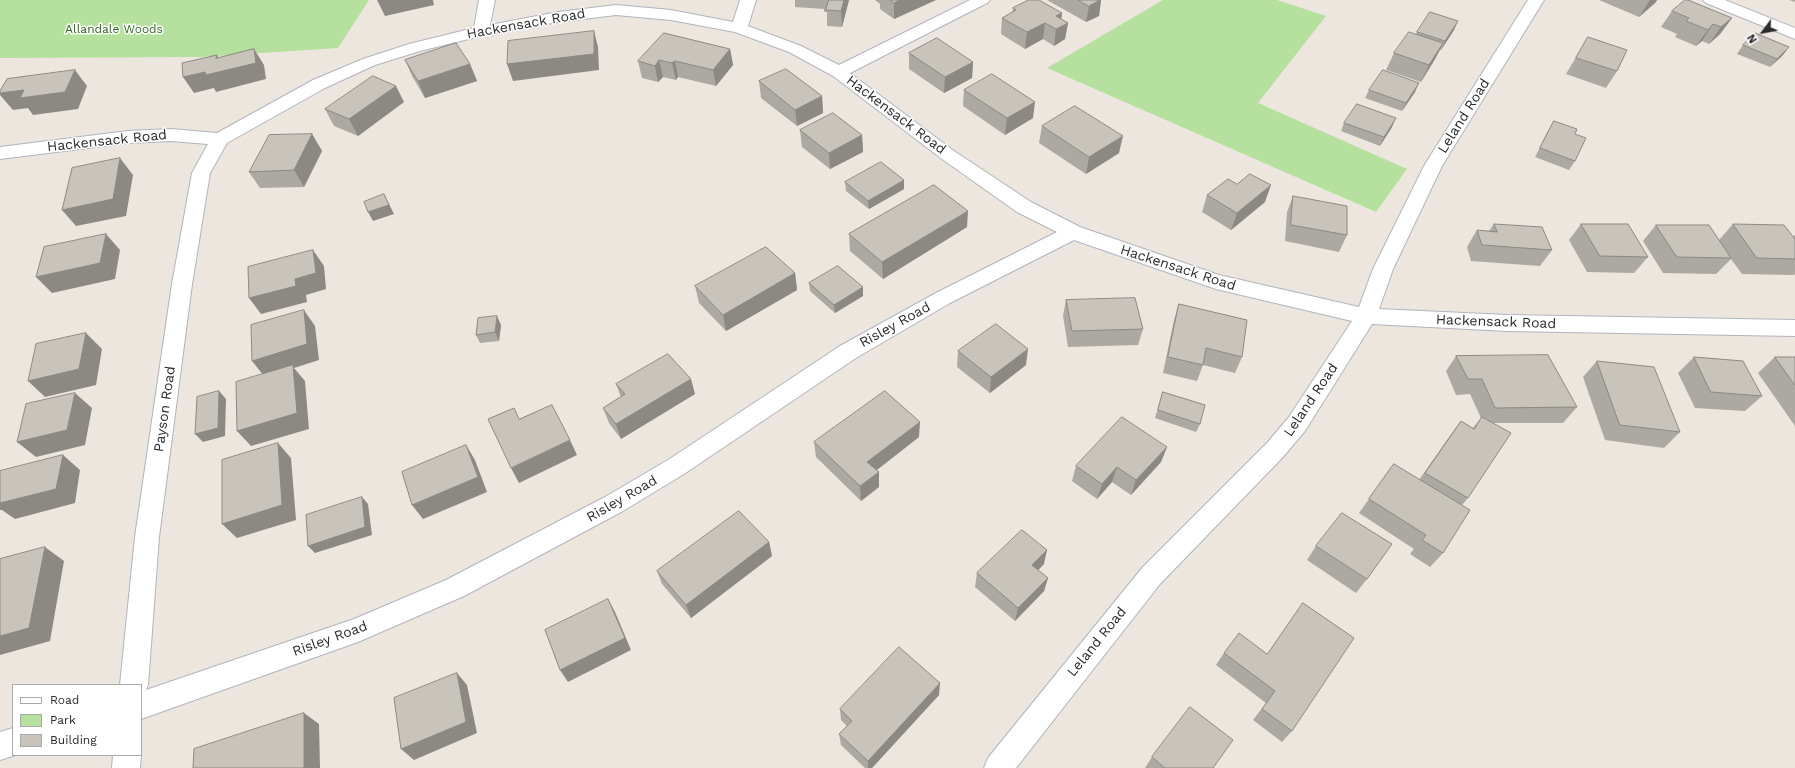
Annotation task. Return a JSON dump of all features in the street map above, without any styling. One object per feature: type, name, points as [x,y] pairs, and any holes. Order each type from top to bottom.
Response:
[{"type":"street","points":[[482,30],[487,0]]},
{"type":"street","points":[[738,28],[748,0]]},
{"type":"street","points":[[839,72],[982,0]]},
{"type":"street","name":"Leland Road","points":[[998,768],[1151,576],[1275,450],[1297,424],[1366,316],[1382,269],[1433,166],[1536,0]]},
{"type":"street","points":[[1711,0],[1795,34]]},
{"type":"street","name":"Hackensack Road","points":[[0,153],[128,137],[171,135],[220,139],[319,84],[369,62],[415,47],[482,30],[558,17],[616,10],[672,15],[738,28],[795,48],[839,72],[948,155],[1024,207],[1073,232],[1216,282],[1366,316],[1507,323],[1795,328]]},
{"type":"street","name":"Payson Road","points":[[134,684],[147,537],[182,284],[201,173],[220,139]]},
{"type":"street","name":"Risley Road","points":[[142,705],[358,630],[455,588],[614,504],[676,467],[848,352],[943,298],[1073,232]]},
{"type":"street","points":[[0,746],[12,742]]},
{"type":"street","points":[[126,768],[127,756]]},
{"type":"green space","name":"Allandale Woods","points":[[0,0],[369,0],[338,48],[200,57],[0,58]]},
{"type":"green space","points":[[1163,0],[1277,0],[1326,16],[1258,103],[1407,169],[1376,212],[1047,68]]},
{"type":"building","points":[[829,0],[844,0],[841,11],[826,10]]},
{"type":"building","points":[[891,0],[900,0],[894,3]]},
{"type":"building","points":[[1029,0],[1039,0],[1062,13],[1056,16],[1068,23],[1056,29],[1045,23],[1027,32],[1002,18],[1016,10],[1013,8]]},
{"type":"building","points":[[1078,0],[1100,0],[1089,6]]},
{"type":"building","points":[[1685,0],[1732,18],[1721,27],[1713,24],[1708,30],[1686,21],[1689,18],[1672,11]]},
{"type":"building","points":[[1430,12],[1458,21],[1445,41],[1417,32]]},
{"type":"building","points":[[594,31],[594,54],[507,64],[508,41]]},
{"type":"building","points":[[1409,32],[1443,43],[1429,65],[1394,53]]},
{"type":"building","points":[[664,33],[730,49],[713,70],[675,61],[672,63],[659,60],[655,66],[638,61]]},
{"type":"building","points":[[1755,33],[1789,47],[1777,59],[1743,45]]},
{"type":"building","points":[[1588,37],[1627,50],[1617,71],[1576,58]]},
{"type":"building","points":[[937,38],[973,62],[945,77],[909,53]]},
{"type":"building","points":[[456,43],[470,64],[418,81],[405,60]]},
{"type":"building","points":[[254,49],[256,63],[206,75],[205,72],[183,77],[182,63],[217,55],[216,58]]},
{"type":"building","points":[[786,69],[822,96],[795,110],[759,81]]},
{"type":"building","points":[[75,70],[65,92],[20,98],[24,90],[0,93],[7,79]]},
{"type":"building","points":[[1383,70],[1419,83],[1406,103],[1369,90]]},
{"type":"building","points":[[992,74],[1035,102],[1007,118],[964,90]]},
{"type":"building","points":[[373,76],[396,86],[349,119],[325,109]]},
{"type":"building","points":[[1357,104],[1396,118],[1384,137],[1344,123]]},
{"type":"building","points":[[1075,106],[1123,136],[1089,157],[1042,126]]},
{"type":"building","points":[[833,113],[862,135],[829,153],[800,130]]},
{"type":"building","points":[[1554,121],[1577,129],[1575,134],[1586,138],[1575,161],[1540,148]]},
{"type":"building","points":[[312,134],[294,170],[249,172],[269,135]]},
{"type":"building","points":[[120,158],[113,199],[62,210],[72,168]]},
{"type":"building","points":[[881,162],[904,180],[868,201],[845,182]]},
{"type":"building","points":[[1250,174],[1271,185],[1237,213],[1207,195],[1228,179],[1237,184]]},
{"type":"building","points":[[934,185],[968,211],[882,262],[849,234]]},
{"type":"building","points":[[384,194],[389,205],[368,212],[364,202]]},
{"type":"building","points":[[1293,196],[1347,206],[1347,235],[1291,225]]},
{"type":"building","points":[[1494,224],[1542,227],[1552,250],[1482,245],[1477,230],[1497,232]]},
{"type":"building","points":[[1581,224],[1628,224],[1648,257],[1600,256]]},
{"type":"building","points":[[1733,224],[1784,225],[1795,239],[1795,259],[1757,258]]},
{"type":"building","points":[[1656,225],[1709,225],[1731,258],[1677,257]]},
{"type":"building","points":[[106,234],[100,263],[36,277],[44,247]]},
{"type":"building","points":[[766,247],[795,273],[723,315],[695,286]]},
{"type":"building","points":[[313,250],[316,273],[295,279],[296,286],[249,298],[248,267]]},
{"type":"building","points":[[838,266],[863,287],[834,305],[809,283]]},
{"type":"building","points":[[1135,298],[1143,329],[1072,331],[1066,300]]},
{"type":"building","points":[[1179,304],[1247,320],[1242,357],[1206,348],[1203,365],[1168,357]]},
{"type":"building","points":[[304,310],[307,344],[252,361],[251,325]]},
{"type":"building","points":[[497,316],[495,332],[476,335],[478,318]]},
{"type":"building","points":[[996,324],[1028,349],[991,377],[958,351]]},
{"type":"building","points":[[86,333],[79,369],[28,381],[36,344]]},
{"type":"building","points":[[668,354],[691,379],[616,424],[603,408],[625,394],[616,384]]},
{"type":"building","points":[[1548,355],[1577,407],[1495,408],[1482,379],[1468,379],[1456,356]]},
{"type":"building","points":[[1694,357],[1743,361],[1762,396],[1711,392]]},
{"type":"building","points":[[1775,357],[1795,357],[1795,385]]},
{"type":"building","points":[[1597,361],[1654,367],[1680,432],[1620,425]]},
{"type":"building","points":[[293,365],[297,413],[237,431],[236,382]]},
{"type":"building","points":[[219,391],[218,428],[195,434],[197,397]]},
{"type":"building","points":[[885,391],[920,422],[867,462],[879,472],[860,486],[814,442]]},
{"type":"building","points":[[1163,392],[1205,405],[1200,424],[1158,410]]},
{"type":"building","points":[[75,393],[67,430],[17,442],[26,404]]},
{"type":"building","points":[[552,405],[570,440],[511,468],[488,419],[514,408],[519,419]]},
{"type":"building","points":[[1122,417],[1167,447],[1136,480],[1117,467],[1102,484],[1076,466]]},
{"type":"building","points":[[1482,417],[1511,433],[1468,498],[1425,473],[1461,421],[1474,429]]},
{"type":"building","points":[[278,443],[282,505],[222,524],[222,460]]},
{"type":"building","points":[[466,445],[478,477],[412,505],[402,472]]},
{"type":"building","points":[[63,455],[56,489],[0,503],[0,471]]},
{"type":"building","points":[[1394,464],[1470,510],[1443,553],[1422,540],[1426,535],[1369,499]]},
{"type":"building","points":[[362,497],[365,527],[308,546],[306,515]]},
{"type":"building","points":[[739,511],[769,542],[686,605],[657,571]]},
{"type":"building","points":[[1342,513],[1392,544],[1367,579],[1316,546]]},
{"type":"building","points":[[1022,530],[1047,550],[1032,565],[1048,578],[1018,608],[977,573]]},
{"type":"building","points":[[45,547],[29,628],[0,636],[0,559]]},
{"type":"building","points":[[608,599],[625,638],[560,670],[545,630]]},
{"type":"building","points":[[1303,603],[1354,638],[1292,731],[1262,709],[1275,691],[1224,653],[1239,633],[1267,654]]},
{"type":"building","points":[[899,647],[940,683],[868,761],[839,734],[852,721],[840,709]]},
{"type":"building","points":[[457,673],[466,722],[401,749],[394,698]]},
{"type":"building","points":[[1190,707],[1233,740],[1213,768],[1165,768],[1152,757]]},
{"type":"building","points":[[304,713],[304,768],[193,768],[194,749]]}]
